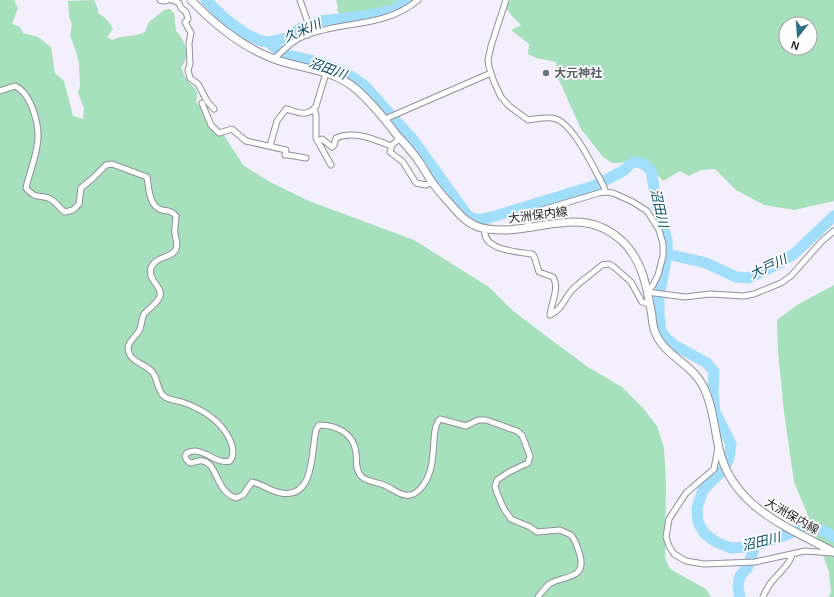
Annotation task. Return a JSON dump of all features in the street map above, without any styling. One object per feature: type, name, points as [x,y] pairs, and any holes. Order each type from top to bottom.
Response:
[{"type":"main road","name":"大洲保内線","points":[[191,0],[222,28],[258,52],[326,73],[349,83],[386,118],[419,161],[432,182],[462,217],[471,224],[485,229],[510,230],[580,221],[606,230],[619,238],[636,258],[643,274],[654,329],[659,340],[670,354],[692,371],[706,393],[718,445],[727,472],[746,499],[768,516],[834,552]]},
{"type":"street","points":[[160,0],[168,0]]},
{"type":"street","points":[[172,0],[179,4],[186,12],[188,19],[185,22],[191,33],[189,43],[189,75],[194,82],[198,84],[207,101],[214,109]]},
{"type":"street","points":[[300,0],[307,20],[308,35]]},
{"type":"street","points":[[276,58],[302,37],[318,32],[376,21],[409,8],[418,0]]},
{"type":"street","points":[[506,0],[488,60],[498,91],[509,106],[528,120],[548,118],[562,122],[578,140],[605,190],[633,202],[647,210],[659,230],[663,244],[663,256],[658,275],[653,285],[647,292]]},
{"type":"street","points":[[326,73],[314,109],[316,115],[315,136],[330,165]]},
{"type":"street","points":[[386,118],[491,73]]},
{"type":"street","points":[[0,91],[15,86],[21,89],[30,102],[37,130],[38,145],[26,188],[30,194],[54,201],[58,207],[65,212],[74,210],[79,204],[81,188],[106,165],[112,164],[147,177],[153,204],[157,208],[173,212],[176,216],[176,249],[173,253],[155,261],[150,269],[150,274],[160,291],[160,295],[154,305],[144,315],[138,332],[132,338],[128,348],[131,356],[153,372],[159,385],[160,392],[164,396],[207,413],[222,428],[232,444],[233,452],[230,461],[221,462],[199,451],[195,451],[187,453],[185,456],[190,463],[200,461],[208,464],[214,472],[221,488],[230,496],[236,498],[243,495],[252,482],[279,493],[289,494],[299,491],[304,486],[310,470],[316,430],[319,425],[324,425],[343,431],[351,437],[354,443],[358,470],[362,476],[403,495],[410,496],[423,487],[429,476],[433,461],[435,430],[437,422],[440,419],[466,426],[478,420],[486,420],[517,431],[522,435],[530,456],[528,463],[497,480],[495,486],[504,509],[511,520],[530,527],[537,532],[560,530],[572,535],[581,559],[582,567],[579,572],[550,584],[538,597]]},
{"type":"street","points":[[202,103],[211,125],[220,133],[232,129],[246,141],[286,150],[285,155],[306,158]]},
{"type":"street","points":[[270,146],[277,121],[286,109],[302,114],[308,113],[314,109]]},
{"type":"street","points":[[317,141],[322,139],[332,147],[336,138],[350,134],[375,139],[392,145]]},
{"type":"street","points":[[400,138],[392,145],[390,152],[403,162],[416,183],[426,185],[432,182]]},
{"type":"street","points":[[526,228],[528,221],[542,210],[605,190]]},
{"type":"street","points":[[485,229],[484,234],[486,240],[495,246],[510,251],[532,254],[539,272],[553,276],[556,285],[550,315],[558,309],[576,286],[602,265],[606,264],[614,266],[627,278],[631,282],[642,302],[649,304]]},
{"type":"street","points":[[647,292],[685,297],[710,294],[744,296],[760,292],[791,276],[822,241],[834,231]]},
{"type":"street","points":[[718,445],[714,469],[686,493],[669,519],[666,537],[674,554],[686,561],[704,564],[755,562],[805,551],[834,552]]},
{"type":"street","points":[[763,597],[774,578],[784,570],[792,555]]},
{"type":"green space","points":[[0,0],[14,0],[18,8],[12,24],[20,27],[23,33],[38,37],[51,47],[55,73],[64,81],[73,116],[83,119],[84,108],[78,93],[80,86],[79,63],[70,35],[72,25],[69,16],[68,1],[94,0],[98,13],[107,20],[113,29],[107,37],[112,40],[145,32],[149,22],[164,10],[170,9],[174,13],[176,31],[186,48],[186,58],[181,67],[186,79],[196,90],[196,102],[205,112],[205,119],[209,128],[216,134],[224,135],[243,165],[270,182],[309,201],[414,240],[489,287],[512,310],[550,339],[588,367],[622,387],[643,408],[657,426],[664,448],[666,482],[665,558],[670,569],[706,589],[711,597],[0,597]]},
{"type":"green space","points":[[336,0],[399,0],[388,8],[375,13],[351,13],[341,15],[337,11],[338,7]]},
{"type":"green space","points":[[511,0],[834,0],[834,201],[794,210],[764,205],[736,190],[715,169],[701,170],[689,176],[680,171],[663,181],[647,163],[633,159],[621,163],[612,163],[603,157],[581,129],[558,78],[556,62],[536,58],[528,54],[529,44],[511,30],[521,25],[511,15],[505,6]]},
{"type":"green space","points":[[834,285],[834,597],[829,597],[831,592],[829,572],[814,530],[794,482],[784,412],[778,352],[777,320],[797,305]]},
{"type":"waterway","name":"久米川","points":[[206,0],[224,18],[246,34],[261,41],[269,42],[287,38],[301,28],[321,21],[365,16],[396,9],[408,0]]},
{"type":"waterway","name":"沼田川","points":[[269,42],[275,48],[288,55],[318,62],[346,73],[364,85],[414,141],[467,215],[474,219],[491,217],[594,186],[623,171],[633,162],[642,163],[651,170],[657,205],[667,240],[667,254],[659,298],[661,331],[667,339],[676,346],[707,363],[714,372],[713,392],[715,412],[731,444],[729,458],[724,469],[703,490],[697,508],[698,522],[704,533],[716,542],[731,548],[749,547],[802,529],[823,530],[834,537]]},
{"type":"waterway","name":"大戸川","points":[[667,254],[706,263],[736,277],[749,278],[780,263],[795,253],[834,216]]},
{"type":"waterway","points":[[740,597],[738,587],[740,576],[748,567],[755,545]]},
{"type":"place","name":"大元神社","points":[[546,73]]}]
